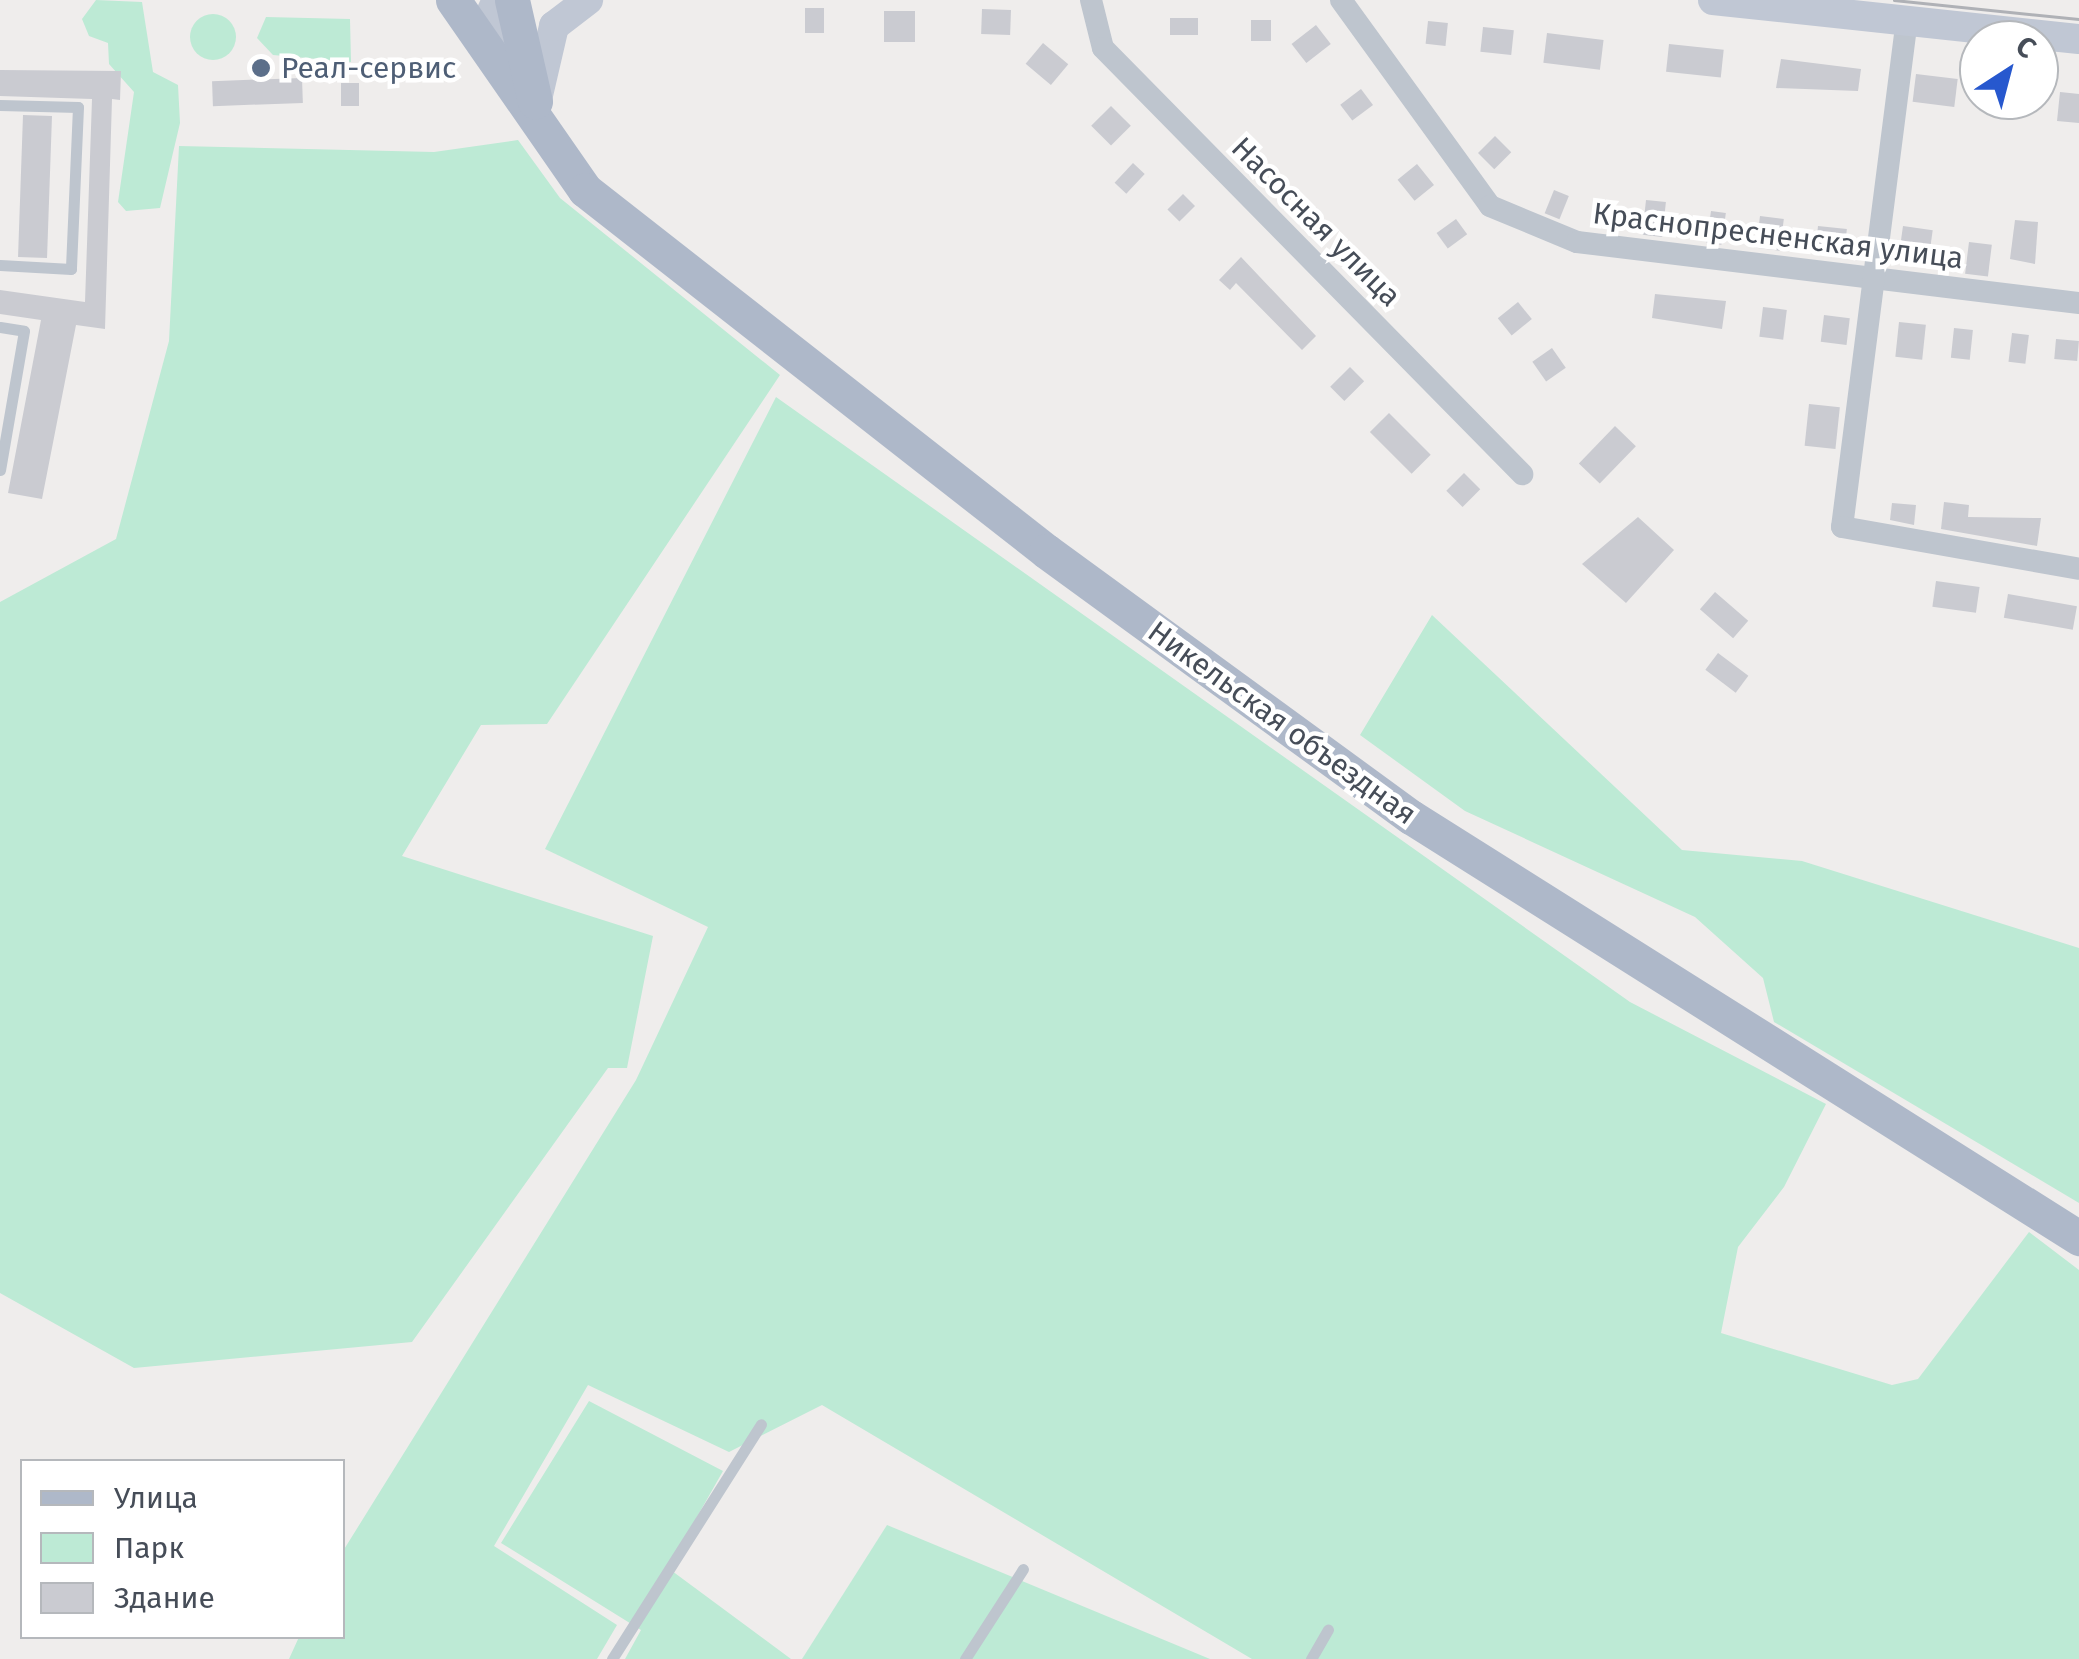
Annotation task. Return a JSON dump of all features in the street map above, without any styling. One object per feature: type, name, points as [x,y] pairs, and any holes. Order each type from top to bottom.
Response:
[{"type":"main road","name":"Никельская объездная","points":[[453,0],[492,46],[585,190],[1046,552],[1411,818],[2079,1238]]},
{"type":"main road","points":[[492,46],[486,22],[497,0]]},
{"type":"main road","points":[[512,0],[540,122]]},
{"type":"main road","points":[[540,122],[544,46],[568,10],[588,0]]},
{"type":"main road","points":[[1713,0],[2079,39]]},
{"type":"street","name":"Насосная улица","points":[[1091,0],[1103,48],[1522,474]]},
{"type":"street","name":"Краснопресненская улица","points":[[1341,0],[1490,206],[1577,242],[2079,303]]},
{"type":"street","points":[[1907,19],[1842,527],[2079,569]]},
{"type":"lane","points":[[0,105],[78,106],[71,269],[0,264]]},
{"type":"lane","points":[[0,327],[24,330],[0,470]]},
{"type":"lane","points":[[612,1659],[761,1424]]},
{"type":"lane","points":[[965,1659],[1023,1569]]},
{"type":"lane","points":[[1311,1659],[1328,1630]]},
{"type":"green space","points":[[96,0],[142,2],[153,72],[178,85],[180,123],[160,208],[126,211],[118,202],[134,92],[109,64],[108,43],[89,36],[82,19]]},
{"type":"green space","points":[[213,14],[230,20],[236,37],[230,54],[213,60],[196,54],[190,37],[196,20]]},
{"type":"green space","points":[[266,17],[350,19],[351,62],[273,55],[257,38]]},
{"type":"green space","points":[[518,140],[560,198],[780,375],[547,724],[481,725],[402,856],[653,936],[627,1068],[608,1068],[412,1342],[134,1368],[0,1293],[0,602],[116,539],[169,341],[179,146],[434,152]]},
{"type":"green space","points":[[776,397],[1630,1002],[1826,1104],[1784,1187],[1738,1247],[1721,1333],[1892,1385],[1918,1379],[2029,1232],[2079,1270],[2079,1659],[1252,1659],[822,1405],[729,1452],[588,1385],[494,1546],[617,1625],[597,1659],[289,1659],[298,1639],[345,1639],[345,1548],[636,1080],[708,927],[545,849]]},
{"type":"green space","points":[[1432,615],[1682,850],[1802,861],[2079,948],[2079,1203],[1774,1022],[1763,978],[1695,917],[1465,811],[1360,735]]},
{"type":"green space","points":[[589,1401],[723,1471],[668,1568],[791,1659],[625,1659],[641,1630],[501,1543]]},
{"type":"green space","points":[[887,1525],[1210,1659],[802,1659]]},
{"type":"building","points":[[805,8],[824,8],[824,33],[805,33]]},
{"type":"building","points":[[982,9],[1011,10],[1010,35],[981,34]]},
{"type":"building","points":[[884,11],[915,11],[915,42],[884,42]]},
{"type":"building","points":[[1170,18],[1198,18],[1198,35],[1170,35]]},
{"type":"building","points":[[1251,20],[1271,20],[1271,41],[1251,41]]},
{"type":"building","points":[[1428,21],[1448,23],[1445,46],[1426,44]]},
{"type":"building","points":[[1316,25],[1331,44],[1306,63],[1292,44]]},
{"type":"building","points":[[1483,27],[1514,30],[1511,55],[1480,52]]},
{"type":"building","points":[[1547,33],[1604,40],[1600,70],[1543,63]]},
{"type":"building","points":[[1043,43],[1068,64],[1051,85],[1026,64]]},
{"type":"building","points":[[1669,44],[1724,50],[1721,78],[1666,72]]},
{"type":"building","points":[[1781,59],[1861,69],[1858,91],[1776,88]]},
{"type":"building","points":[[0,70],[121,71],[120,100],[112,99],[105,329],[76,325],[42,499],[8,493],[41,320],[0,314],[0,290],[85,302],[92,99],[0,96]]},
{"type":"building","points":[[1916,74],[1958,79],[1954,107],[1913,102]]},
{"type":"building","points":[[302,78],[303,103],[213,106],[212,81]]},
{"type":"building","points":[[341,83],[359,83],[359,106],[341,106]]},
{"type":"building","points":[[1361,89],[1373,105],[1352,121],[1340,105]]},
{"type":"building","points":[[2060,92],[2079,94],[2079,123],[2057,121]]},
{"type":"building","points":[[1111,106],[1131,126],[1111,146],[1091,126]]},
{"type":"building","points":[[23,115],[52,116],[47,258],[18,257]]},
{"type":"building","points":[[1495,136],[1511,152],[1494,169],[1478,153]]},
{"type":"building","points":[[1133,163],[1145,174],[1126,194],[1115,183]]},
{"type":"building","points":[[1417,164],[1434,185],[1415,201],[1398,180]]},
{"type":"building","points":[[1554,190],[1569,196],[1559,219],[1545,213]]},
{"type":"building","points":[[1183,194],[1195,206],[1179,222],[1167,210]]},
{"type":"building","points":[[1646,200],[1666,202],[1662,237],[1642,235]]},
{"type":"building","points":[[1711,211],[1726,213],[1721,245],[1707,243]]},
{"type":"building","points":[[1760,216],[1784,219],[1780,251],[1756,248]]},
{"type":"building","points":[[1456,219],[1467,234],[1448,248],[1437,233]]},
{"type":"building","points":[[2015,220],[2038,222],[2035,264],[2010,259]]},
{"type":"building","points":[[1818,226],[1847,229],[1844,257],[1815,254]]},
{"type":"building","points":[[1903,226],[1933,230],[1929,255],[1900,251]]},
{"type":"building","points":[[1969,242],[1992,245],[1988,277],[1965,274]]},
{"type":"building","points":[[1241,257],[1316,336],[1302,350],[1236,283],[1230,290],[1219,280]]},
{"type":"building","points":[[1655,294],[1726,301],[1722,329],[1652,318]]},
{"type":"building","points":[[1518,302],[1532,319],[1512,335],[1498,318]]},
{"type":"building","points":[[1763,307],[1787,310],[1783,340],[1759,337]]},
{"type":"building","points":[[1824,315],[1850,318],[1847,345],[1821,342]]},
{"type":"building","points":[[1899,322],[1926,325],[1922,360],[1895,357]]},
{"type":"building","points":[[1954,328],[1973,330],[1970,360],[1951,358]]},
{"type":"building","points":[[2012,333],[2029,335],[2025,364],[2008,362]]},
{"type":"building","points":[[2056,339],[2079,341],[2077,361],[2054,359]]},
{"type":"building","points":[[1552,348],[1566,368],[1546,381],[1532,362]]},
{"type":"building","points":[[1350,367],[1364,381],[1344,401],[1330,387]]},
{"type":"building","points":[[1809,404],[1840,407],[1835,449],[1805,446]]},
{"type":"building","points":[[1389,413],[1431,455],[1412,474],[1370,432]]},
{"type":"building","points":[[1615,426],[1636,446],[1600,484],[1579,463]]},
{"type":"building","points":[[1464,473],[1480,489],[1463,507],[1446,491]]},
{"type":"building","points":[[1944,502],[1969,505],[1968,517],[2041,518],[2037,546],[1941,529]]},
{"type":"building","points":[[1892,503],[1916,505],[1914,525],[1890,520]]},
{"type":"building","points":[[1638,517],[1674,550],[1626,603],[1582,564]]},
{"type":"building","points":[[1936,581],[1980,587],[1976,613],[1932,607]]},
{"type":"building","points":[[1715,592],[1748,621],[1733,638],[1700,609]]},
{"type":"building","points":[[2008,594],[2077,606],[2073,630],[2004,618]]},
{"type":"building","points":[[1718,653],[1748,676],[1736,693],[1705,670]]},
{"type":"tram line","points":[[1894,0],[2079,19]]},
{"type":"place","name":"Реал-сервис","points":[[261,68]]}]
